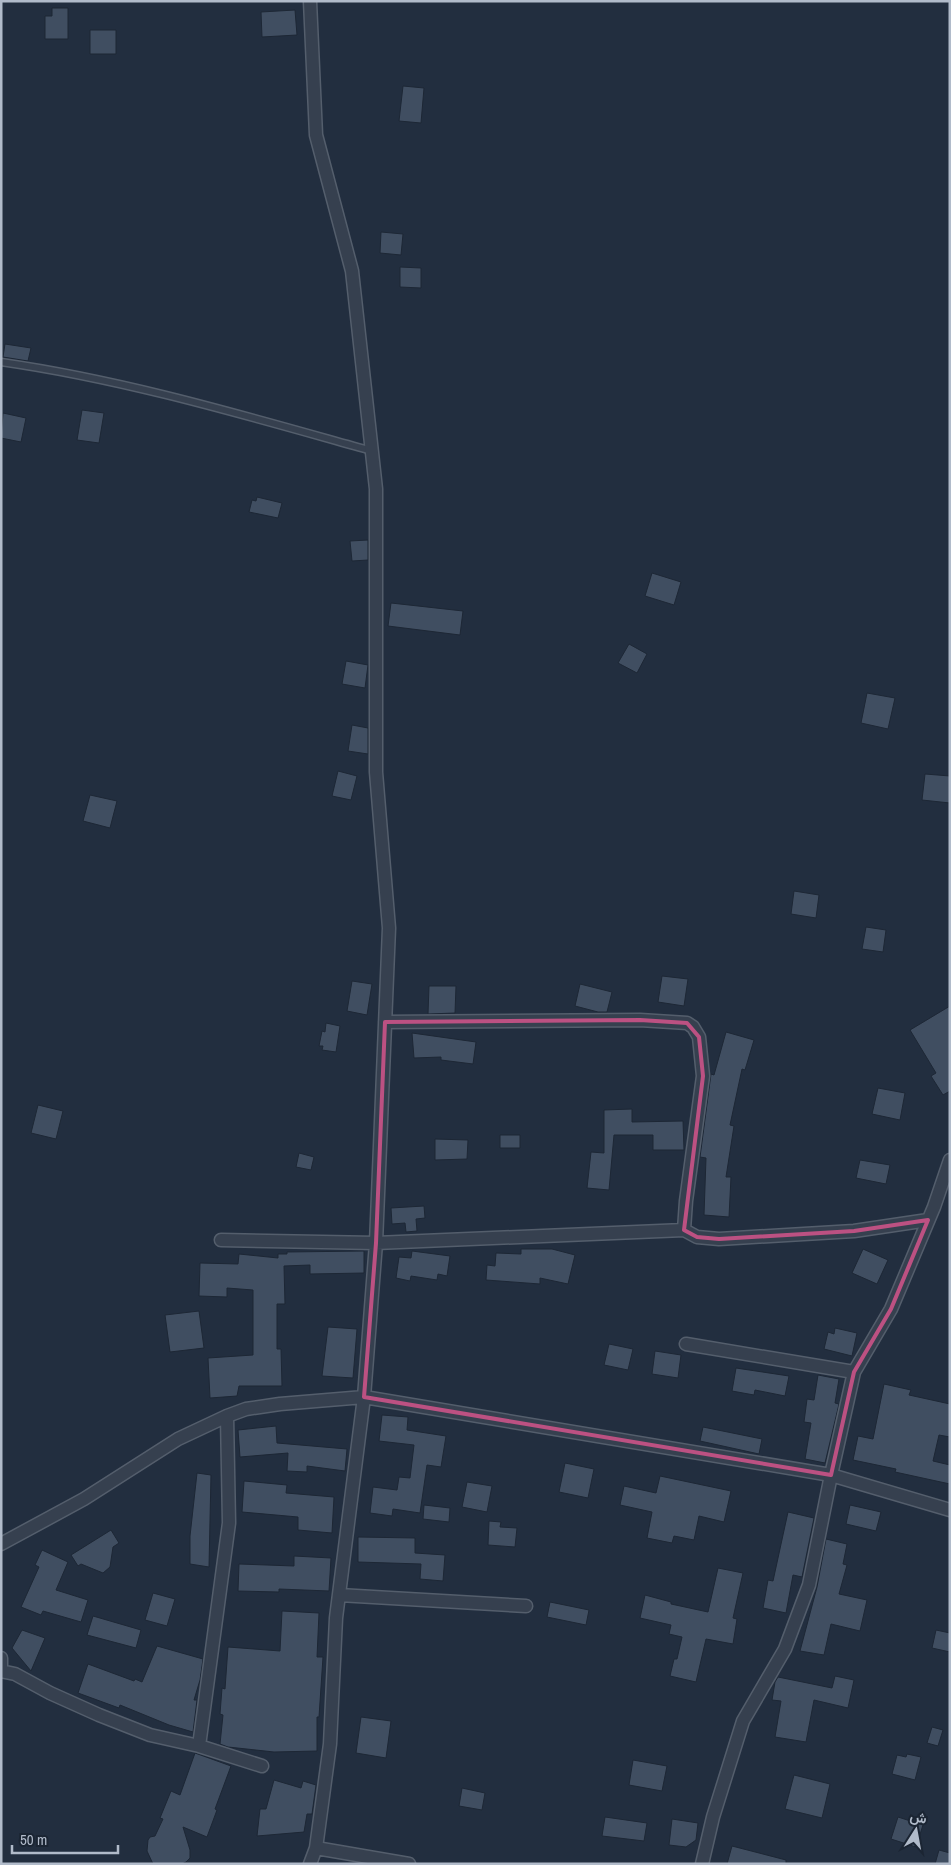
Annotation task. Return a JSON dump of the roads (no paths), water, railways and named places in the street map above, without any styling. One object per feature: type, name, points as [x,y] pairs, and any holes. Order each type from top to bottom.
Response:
[{"type":"street","points":[[310,1],[316,135],[352,270],[376,489],[376,772],[389,928],[376,1243],[364,1397],[336,1618],[330,1744],[316,1848],[310,1864]]},
{"type":"street","points":[[385,1022],[640,1020],[687,1023],[693,1027],[699,1038],[703,1076],[686,1201],[684,1230]]},
{"type":"street","points":[[702,1864],[713,1817],[743,1721],[785,1649],[809,1585],[830,1475],[854,1372],[891,1309],[928,1220],[950,1160]]},
{"type":"street","points":[[221,1240],[376,1243],[684,1230],[697,1237],[719,1240],[854,1231],[928,1220]]},
{"type":"street","points":[[686,1344],[854,1372]]},
{"type":"street","points":[[1,1544],[84,1499],[178,1440],[226,1416],[246,1409],[280,1404],[364,1397],[830,1475],[950,1510]]},
{"type":"street","points":[[199,1746],[228,1523],[226,1416]]},
{"type":"street","points":[[339,1595],[526,1606]]},
{"type":"street","points":[[1,1658],[1,1671],[15,1674],[50,1694],[99,1716],[150,1735],[199,1746],[262,1766]]},
{"type":"street","points":[[316,1848],[409,1864]]},
{"type":"lane","points":[[1,362],[50,369],[172,396],[372,451]]}]
